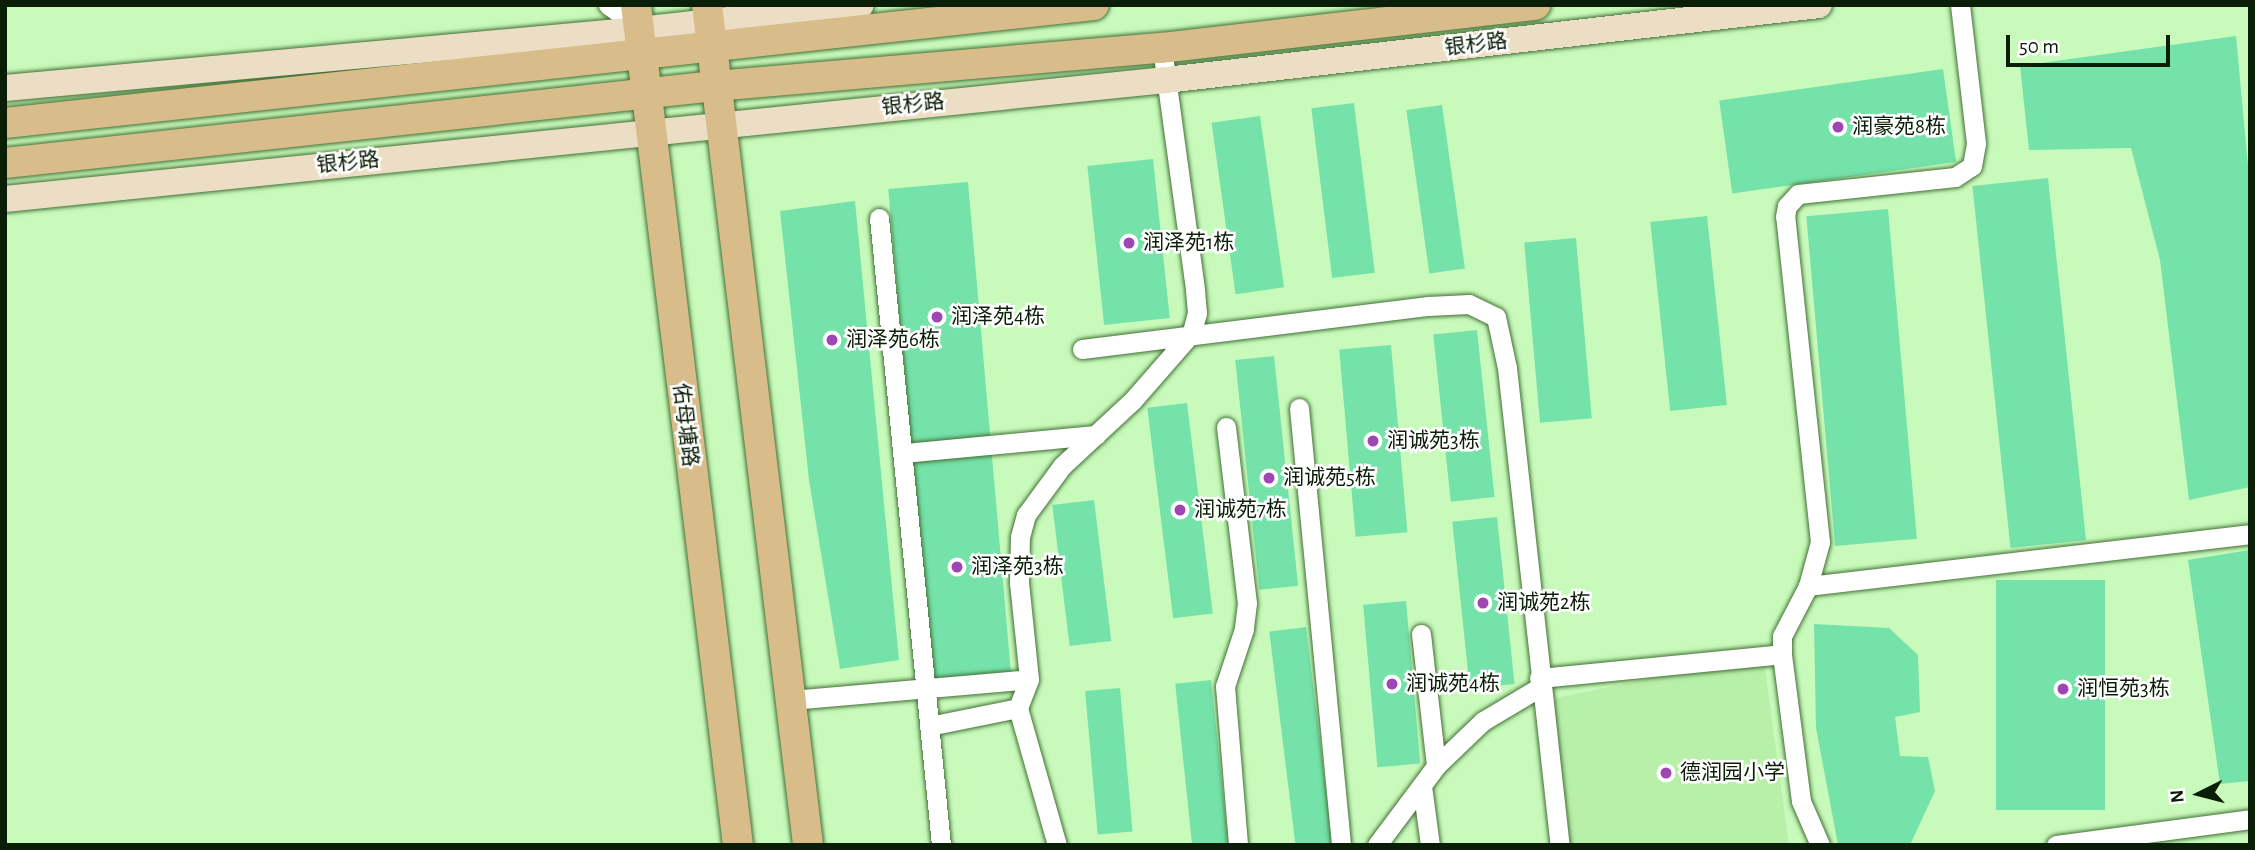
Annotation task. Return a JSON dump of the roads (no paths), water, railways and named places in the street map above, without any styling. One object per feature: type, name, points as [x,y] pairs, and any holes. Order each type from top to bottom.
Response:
[{"type":"main road","points":[[5,122],[638,29],[1094,5]]},
{"type":"main road","name":"银杉路","points":[[5,163],[715,86],[1162,48],[1536,5]]},
{"type":"main road","points":[[709,25],[808,845]]},
{"type":"main road","name":"佑母塘路","points":[[638,29],[648,131],[738,845]]},
{"type":"street","points":[[608,5],[638,29]]},
{"type":"street","points":[[709,25],[861,5]]},
{"type":"street","name":"银杉路","points":[[5,199],[1166,80],[1819,5]]},
{"type":"street","points":[[1820,845],[1801,801],[1782,636],[1808,586],[1820,541],[1785,229],[1787,206],[1806,192],[1955,177],[1972,166],[1976,143],[1959,5]]},
{"type":"street","points":[[5,88],[638,29]]},
{"type":"street","points":[[1057,845],[1018,708],[1029,679],[1019,583],[1020,537],[1026,515],[1062,466],[1158,374],[1190,335],[1197,313],[1162,48]]},
{"type":"street","points":[[879,218],[942,845]]},
{"type":"street","points":[[1082,349],[1469,304],[1496,317],[1507,368],[1560,845]]},
{"type":"street","points":[[1299,408],[1341,845]]},
{"type":"street","points":[[1226,427],[1247,603],[1244,629],[1225,686],[1238,845]]},
{"type":"street","points":[[904,453],[1096,435]]},
{"type":"street","points":[[1808,586],[2250,534]]},
{"type":"street","points":[[1421,634],[1436,766]]},
{"type":"street","points":[[1377,845],[1436,766],[1483,721],[1540,682],[1783,654]]},
{"type":"street","points":[[791,700],[1029,679]]},
{"type":"street","points":[[929,726],[1018,708]]},
{"type":"street","points":[[1422,786],[1430,845]]},
{"type":"street","points":[[2056,845],[2250,820]]},
{"type":"place","name":"润豪苑8栋","points":[[1838,127]]},
{"type":"place","name":"润泽苑1栋","points":[[1129,243]]},
{"type":"place","name":"润泽苑4栋","points":[[937,317]]},
{"type":"place","name":"润泽苑6栋","points":[[832,340]]},
{"type":"place","name":"润诚苑3栋","points":[[1373,441]]},
{"type":"place","name":"润诚苑5栋","points":[[1269,478]]},
{"type":"place","name":"润诚苑7栋","points":[[1180,510]]},
{"type":"place","name":"润泽苑3栋","points":[[957,567]]},
{"type":"place","name":"润诚苑2栋","points":[[1483,603]]},
{"type":"place","name":"润诚苑4栋","points":[[1392,684]]},
{"type":"place","name":"润恒苑3栋","points":[[2063,689]]},
{"type":"place","name":"德润园小学","points":[[1666,773]]}]
